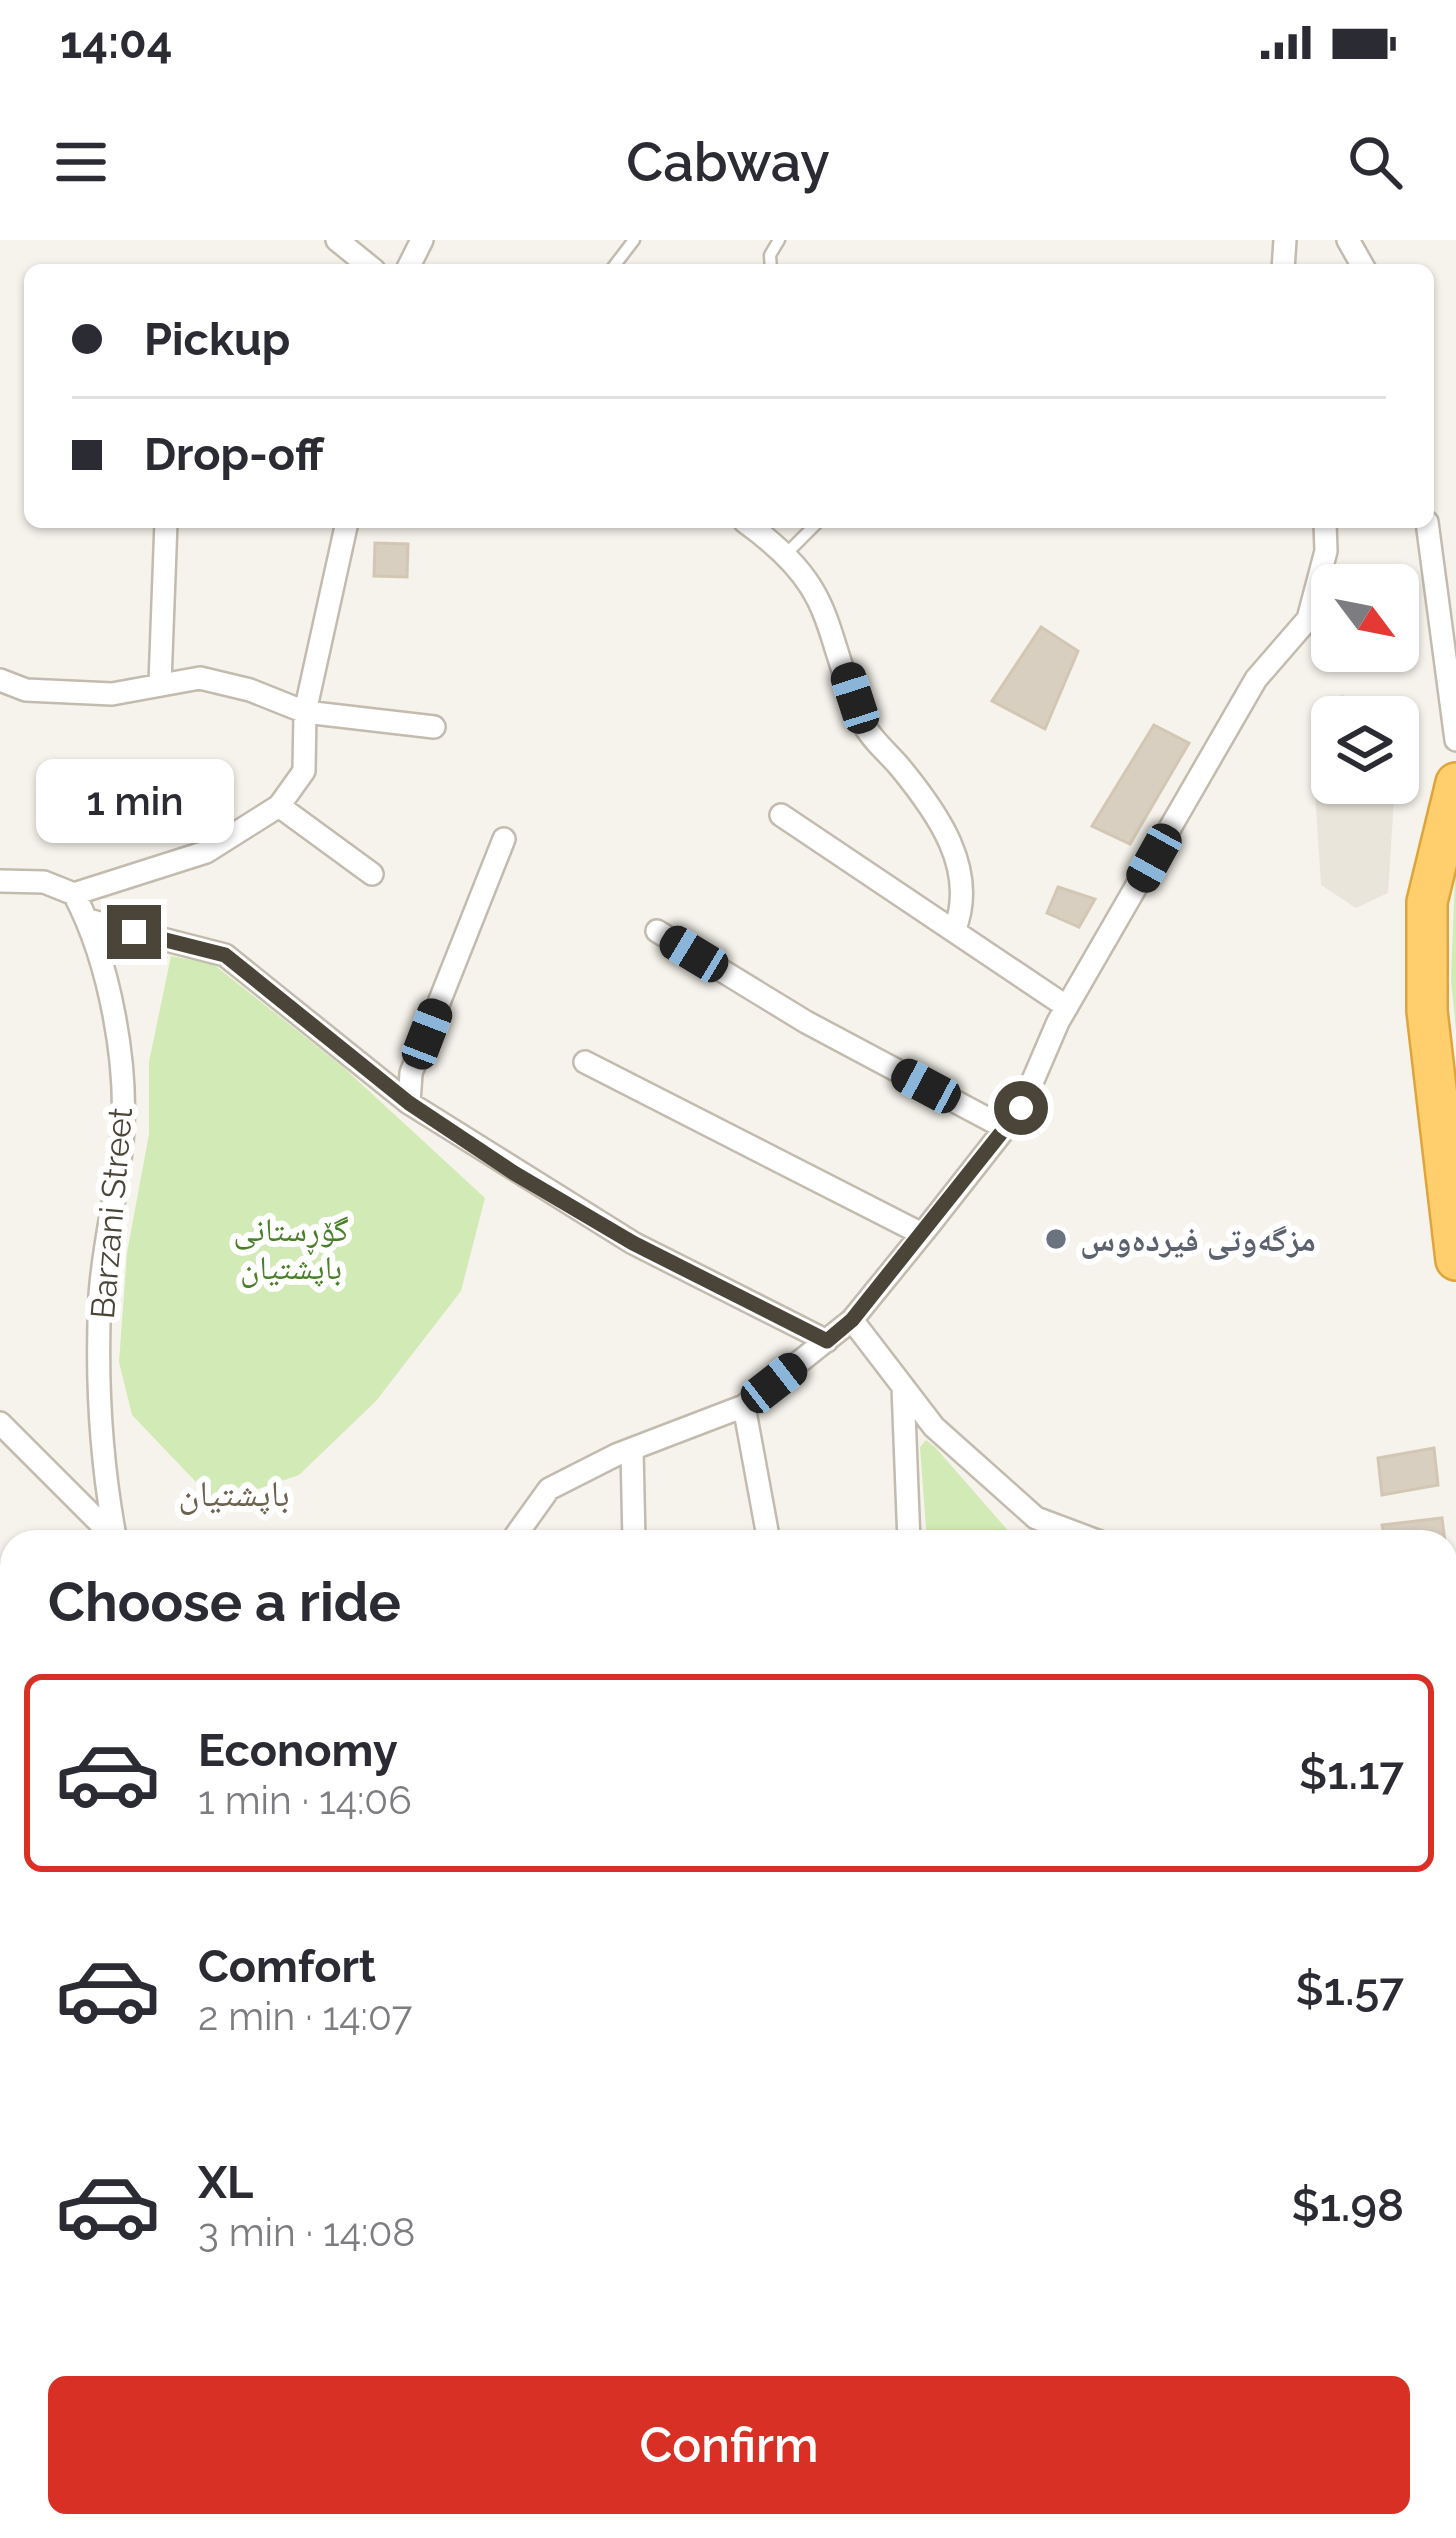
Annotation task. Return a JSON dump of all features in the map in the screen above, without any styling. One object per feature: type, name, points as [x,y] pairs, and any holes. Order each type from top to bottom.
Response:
[{"type":"highway","points":[[1456,782],[1427,902],[1427,1011],[1456,1260]]},
{"type":"street","points":[[337,240],[367,264]]},
{"type":"street","points":[[160,683],[166,528]]},
{"type":"street","points":[[0,881],[44,882],[74,894],[206,852],[279,806],[304,771],[305,712],[346,528]]},
{"type":"street","points":[[753,528],[787,553],[823,604],[865,727],[930,806],[956,854],[964,905],[953,931]]},
{"type":"street","points":[[520,1530],[549,1489],[632,1449],[744,1406],[852,1320],[922,1234],[1021,1108],[1067,1007],[1256,679],[1308,619],[1326,551],[1325,528]]},
{"type":"street","points":[[1427,528],[1456,740]]},
{"type":"street","points":[[0,680],[26,690],[112,694],[200,678],[250,689],[305,712],[434,728]]},
{"type":"street","points":[[279,806],[372,874]]},
{"type":"street","points":[[781,815],[1067,1007]]},
{"type":"street","points":[[409,1103],[411,1073],[504,839]]},
{"type":"street","name":"Barzani Street","points":[[74,894],[88,920],[121,1086],[122,1139],[100,1295],[107,1496],[114,1530]]},
{"type":"street","points":[[88,920],[225,955],[409,1103],[633,1243],[827,1341]]},
{"type":"street","points":[[657,931],[806,1022],[1005,1128]]},
{"type":"street","points":[[585,1062],[922,1234]]},
{"type":"street","points":[[852,1320],[934,1426],[1036,1519],[1067,1530]]},
{"type":"street","points":[[903,1385],[909,1530]]},
{"type":"street","points":[[744,1406],[767,1530]]},
{"type":"street","points":[[0,1423],[106,1530]]},
{"type":"street","points":[[632,1449],[634,1530]]},
{"type":"lane","points":[[616,264],[634,240]]},
{"type":"lane","points":[[787,553],[812,528]]},
{"type":"shaded area","points":[[1316,804],[1394,804],[1388,893],[1356,908],[1321,885]]},
{"type":"green space","points":[[1456,849],[1456,1030],[1451,980]]},
{"type":"green space","name":"گۆڕستانی باپشتیان","points":[[171,956],[213,964],[343,1067],[485,1198],[461,1291],[376,1401],[299,1475],[216,1503],[132,1415],[119,1362],[127,1253],[149,1134],[149,1062]]},
{"type":"green space","points":[[926,1440],[935,1447],[1008,1530],[926,1530],[920,1447]]},
{"type":"building","points":[[375,543],[408,544],[407,577],[374,576]]},
{"type":"building","points":[[1041,627],[1078,651],[1045,729],[992,701]]},
{"type":"building","points":[[1154,725],[1189,743],[1130,844],[1092,826]]},
{"type":"building","points":[[1058,887],[1095,899],[1079,927],[1047,913]]},
{"type":"building","points":[[1434,1448],[1438,1485],[1382,1495],[1378,1458]]},
{"type":"building","points":[[1442,1518],[1444,1530],[1383,1530],[1382,1525]]},
{"type":"place","name":"مزگەوتی فیردەوس","points":[[1056,1239]]},
{"type":"district","name":"باپشتیان","points":[[234,1493]]},
{"type":"route","points":[[134,932],[225,955],[409,1103],[514,1173],[633,1243],[827,1341],[852,1320],[1021,1108]]}]
